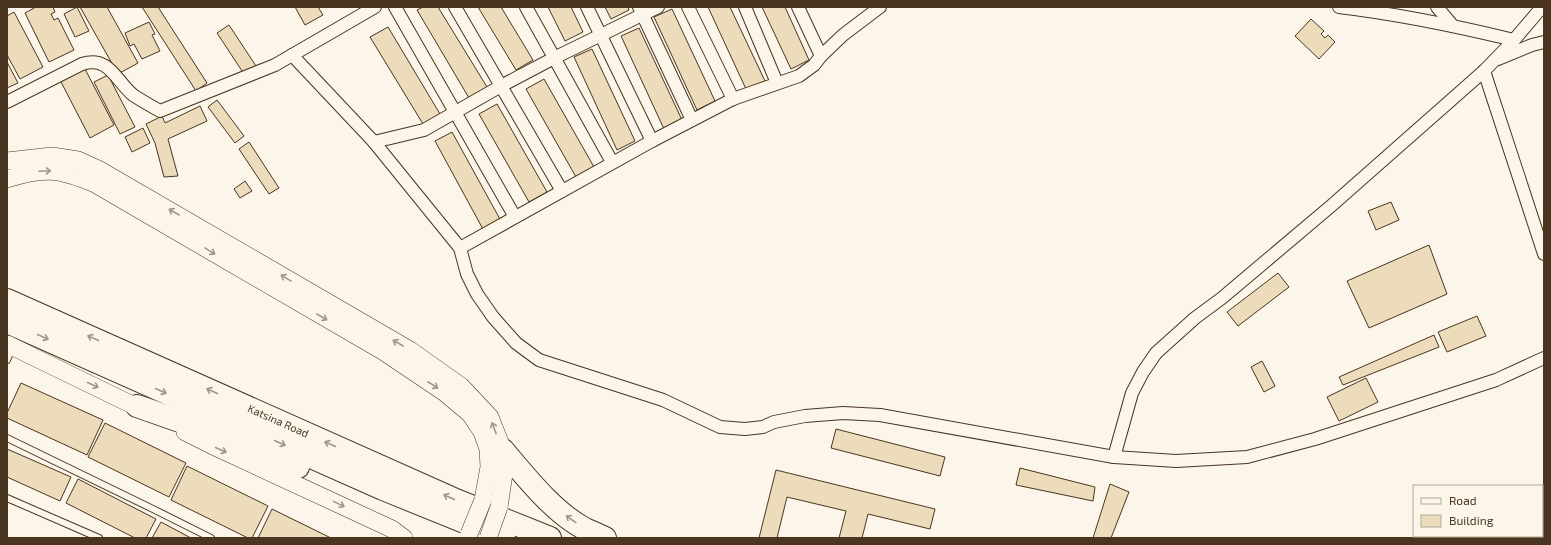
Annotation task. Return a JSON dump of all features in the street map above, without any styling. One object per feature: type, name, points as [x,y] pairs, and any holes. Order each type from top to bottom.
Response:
[{"type":"highway","name":"Katsina Road","points":[[7,300],[458,501],[550,538]]},
{"type":"highway","name":"Katsina Road","points":[[7,322],[376,486],[504,538]]},
{"type":"highway","points":[[136,406],[194,426],[292,464],[371,500],[411,511],[440,512]]},
{"type":"highway","points":[[503,450],[536,488],[561,512],[584,529],[605,538]]},
{"type":"main road","points":[[7,161],[52,156],[78,160],[100,170],[410,350],[461,386],[490,417],[503,450],[505,467],[499,506],[488,538]]},
{"type":"main road","points":[[7,179],[22,174],[47,170],[70,174],[95,184],[384,352],[446,393],[470,414],[482,432],[488,449],[488,467],[483,500],[469,536]]},
{"type":"main road","points":[[9,350],[136,406],[213,446],[392,530],[404,538]]},
{"type":"street","points":[[7,102],[82,64],[95,62],[104,64],[133,95],[160,111],[275,65],[375,7]]},
{"type":"street","points":[[395,7],[515,217]]},
{"type":"street","points":[[455,7],[562,191]]},
{"type":"street","points":[[526,7],[612,162]]},
{"type":"street","points":[[588,7],[652,140]]},
{"type":"street","points":[[374,142],[424,130],[500,86],[641,11],[658,7]]},
{"type":"street","points":[[688,7],[733,99]]},
{"type":"street","points":[[744,7],[777,83]]},
{"type":"street","points":[[798,7],[821,56]]},
{"type":"street","points":[[460,248],[652,140],[733,99],[799,76],[814,65],[821,56],[843,35],[880,7]]},
{"type":"street","points":[[1338,7],[1404,16],[1514,40]]},
{"type":"street","points":[[1437,7],[1454,26]]},
{"type":"street","points":[[1114,458],[1132,393],[1143,372],[1156,353],[1195,318],[1228,294],[1331,206],[1488,66],[1514,40],[1542,7]]},
{"type":"street","points":[[641,11],[692,120]]},
{"type":"street","points":[[1488,66],[1532,45],[1544,42]]},
{"type":"street","points":[[292,55],[374,142],[460,248],[467,274],[477,294],[493,317],[516,343],[539,360],[663,400],[720,427],[745,429],[763,427],[774,422],[805,416],[843,413],[880,415],[1114,458],[1176,461],[1247,458],[1315,439],[1474,387],[1520,370],[1544,358]]},
{"type":"street","points":[[1488,66],[1544,254]]},
{"type":"lane","points":[[7,438],[211,538]]},
{"type":"lane","points":[[7,498],[99,538]]},
{"type":"building","points":[[36,7],[53,7],[55,12],[51,14],[54,20],[58,18],[74,50],[49,62],[25,13]]},
{"type":"building","points":[[77,7],[89,31],[75,37],[64,14]]},
{"type":"building","points":[[80,7],[107,7],[138,63],[118,74]]},
{"type":"building","points":[[142,7],[158,7],[207,83],[196,91]]},
{"type":"building","points":[[295,7],[318,7],[323,15],[305,25]]},
{"type":"building","points":[[423,7],[438,7],[487,87],[469,98],[417,10]]},
{"type":"building","points":[[478,7],[501,7],[533,60],[516,70]]},
{"type":"building","points":[[548,7],[571,7],[583,32],[565,41]]},
{"type":"building","points":[[605,7],[628,7],[629,10],[611,19]]},
{"type":"building","points":[[708,7],[730,7],[765,81],[746,89]]},
{"type":"building","points":[[762,7],[785,7],[809,60],[791,69]]},
{"type":"building","points":[[672,9],[715,101],[697,110],[654,17]]},
{"type":"building","points":[[14,12],[43,67],[20,79],[7,55],[7,16]]},
{"type":"building","points":[[1311,19],[1324,31],[1321,34],[1325,38],[1328,35],[1335,42],[1319,59],[1295,36]]},
{"type":"building","points":[[149,22],[155,34],[152,35],[160,51],[142,59],[134,44],[130,46],[125,33]]},
{"type":"building","points":[[229,25],[256,66],[244,74],[217,33]]},
{"type":"building","points":[[388,27],[440,114],[423,124],[370,37]]},
{"type":"building","points":[[639,28],[682,120],[664,129],[621,36]]},
{"type":"building","points":[[592,49],[635,141],[617,150],[574,57]]},
{"type":"building","points":[[7,62],[18,83],[7,88]]},
{"type":"building","points":[[84,67],[114,125],[90,138],[60,80]]},
{"type":"building","points":[[108,75],[135,127],[120,134],[94,82]]},
{"type":"building","points":[[544,79],[594,167],[576,177],[526,89]]},
{"type":"building","points":[[217,100],[244,136],[235,143],[208,107]]},
{"type":"building","points":[[497,104],[547,192],[529,202],[479,114]]},
{"type":"building","points":[[200,106],[207,121],[168,139],[178,176],[164,177],[155,143],[146,124],[162,116],[165,123]]},
{"type":"building","points":[[143,128],[150,143],[132,152],[125,137]]},
{"type":"building","points":[[452,132],[501,221],[484,231],[435,141]]},
{"type":"building","points":[[249,142],[279,188],[269,194],[239,149]]},
{"type":"building","points":[[245,181],[252,191],[240,198],[234,189]]},
{"type":"building","points":[[1391,202],[1399,220],[1376,230],[1368,211]]},
{"type":"building","points":[[1429,245],[1447,294],[1369,328],[1347,281]]},
{"type":"building","points":[[1278,273],[1289,287],[1238,326],[1227,312]]},
{"type":"building","points":[[1477,316],[1486,336],[1447,352],[1438,332]]},
{"type":"building","points":[[1434,335],[1439,347],[1343,385],[1339,377]]},
{"type":"building","points":[[1262,361],[1275,386],[1264,392],[1251,367]]},
{"type":"building","points":[[1366,378],[1378,402],[1339,421],[1327,397]]},
{"type":"building","points":[[21,383],[103,420],[87,455],[7,418],[7,413]]},
{"type":"building","points":[[105,423],[186,463],[169,497],[88,457]]},
{"type":"building","points":[[836,429],[945,457],[940,476],[831,448]]},
{"type":"building","points":[[7,449],[71,477],[60,501],[7,477]]},
{"type":"building","points":[[187,466],[268,506],[252,538],[248,538],[171,500]]},
{"type":"building","points":[[1020,468],[1095,487],[1093,501],[1016,485]]},
{"type":"building","points":[[776,470],[935,509],[930,529],[868,514],[862,538],[839,538],[846,511],[787,497],[777,538],[759,538]]},
{"type":"building","points":[[78,479],[156,519],[146,538],[135,538],[66,503]]},
{"type":"building","points":[[1110,484],[1129,492],[1111,538],[1093,538]]},
{"type":"building","points":[[272,509],[331,538],[258,538]]},
{"type":"building","points":[[161,522],[191,538],[152,538]]}]
